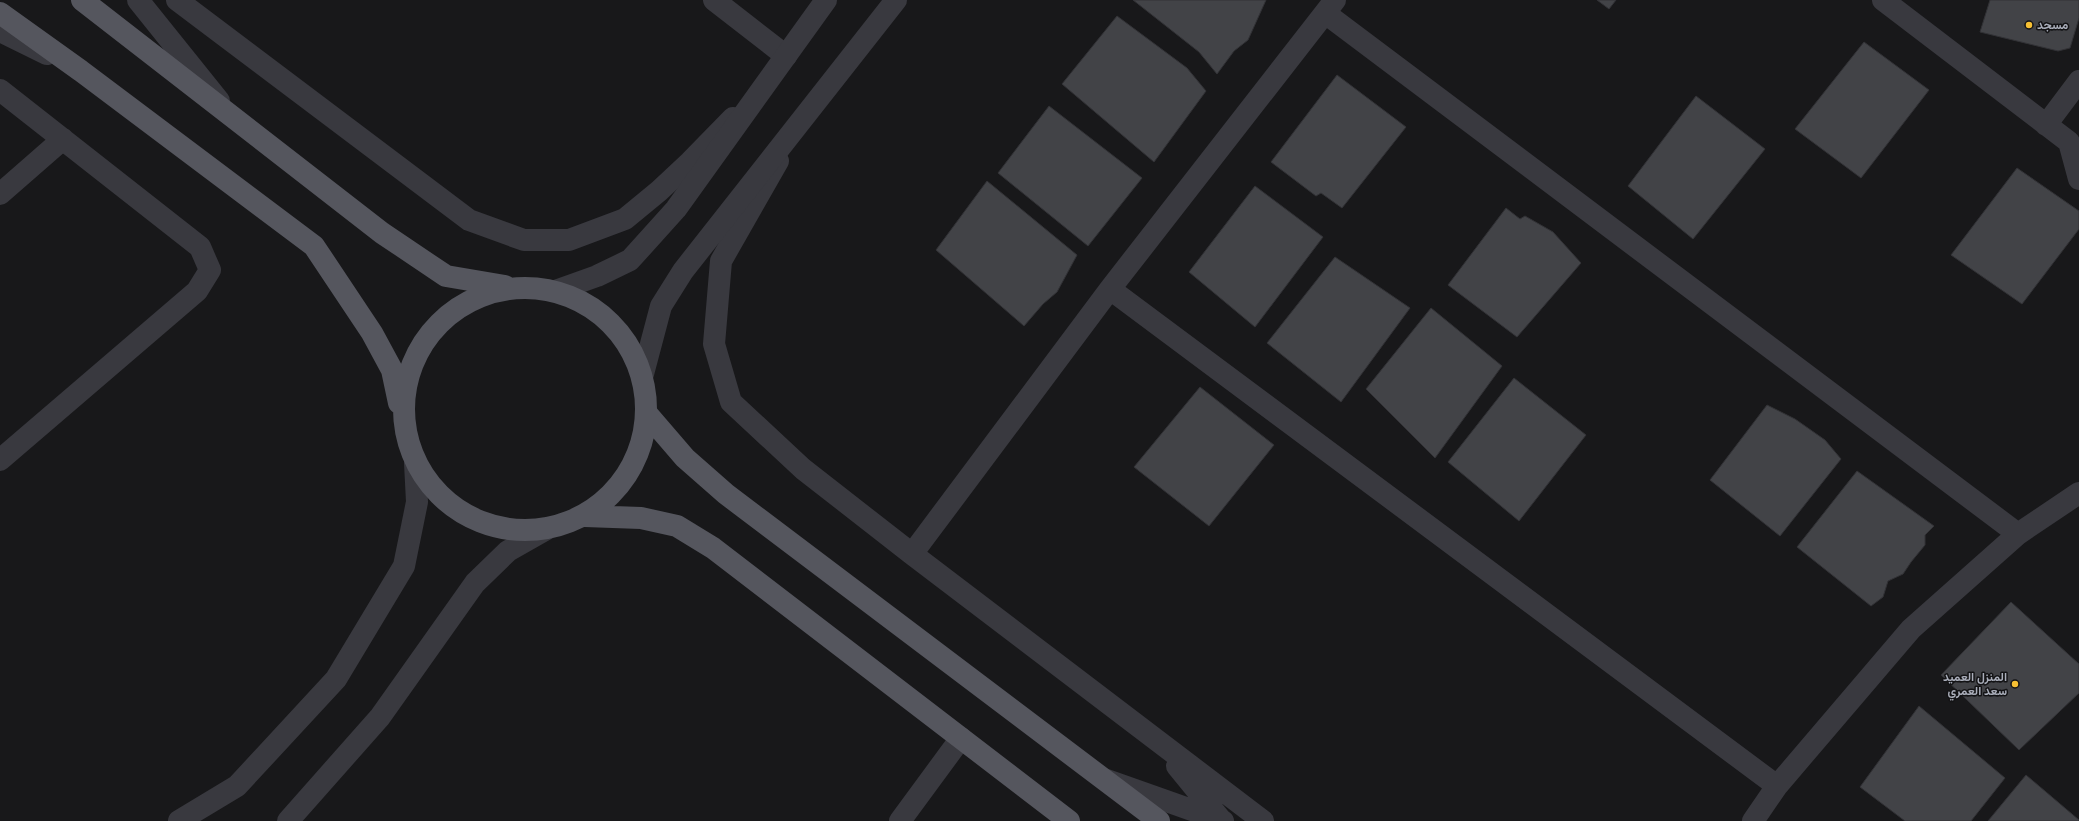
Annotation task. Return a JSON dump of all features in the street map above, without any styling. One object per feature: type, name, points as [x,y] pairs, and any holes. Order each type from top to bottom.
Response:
[{"type":"main road","points":[[0,13],[81,71],[314,246],[372,332],[392,370],[404,425],[415,463],[437,495],[469,518],[506,530],[545,530],[585,516],[618,491],[639,455],[648,415],[643,374],[624,337],[594,308],[555,291],[514,288],[446,276],[382,233],[82,0]]},
{"type":"main road","points":[[404,425],[405,386],[418,349],[443,319],[476,298],[514,288]]},
{"type":"main road","points":[[648,415],[685,458],[726,494],[1160,821]]},
{"type":"main road","points":[[585,516],[641,518],[677,526],[713,548],[1069,821]]},
{"type":"street","points":[[138,0],[231,116]]},
{"type":"street","points":[[178,0],[469,220],[524,240],[569,240],[625,218],[690,162],[766,84]]},
{"type":"street","points":[[714,0],[786,56]]},
{"type":"street","points":[[555,291],[597,276],[630,260],[676,209],[826,0]]},
{"type":"street","points":[[643,374],[661,306],[683,271],[896,0]]},
{"type":"street","points":[[1883,0],[2069,142],[2079,179]]},
{"type":"street","points":[[912,554],[1110,289],[1330,6],[2018,534]]},
{"type":"street","points":[[0,31],[81,71]]},
{"type":"street","points":[[2046,125],[2079,81]]},
{"type":"street","points":[[0,90],[200,247],[210,270],[198,291],[0,460]]},
{"type":"street","points":[[800,122],[721,261],[714,344],[731,402],[803,469],[912,554],[1263,821]]},
{"type":"street","points":[[0,194],[63,140]]},
{"type":"street","points":[[1110,289],[1777,786]]},
{"type":"street","points":[[179,821],[237,786],[336,679],[404,566],[417,502],[415,463]]},
{"type":"street","points":[[1753,821],[1777,786],[1912,629],[2018,534],[2079,493]]},
{"type":"street","points":[[288,821],[380,717],[475,583],[508,551],[545,530]]},
{"type":"street","points":[[1153,737],[1222,821]]},
{"type":"street","points":[[900,821],[961,738]]},
{"type":"street","points":[[1102,778],[1222,821]]},
{"type":"building","points":[[1133,0],[1266,0],[1248,40],[1234,51],[1217,74],[1199,52]]},
{"type":"building","points":[[1597,0],[1616,0],[1609,9]]},
{"type":"building","name":"مسجد","points":[[1990,0],[2079,0],[2079,18],[2070,48],[2058,51],[1980,32]]},
{"type":"building","points":[[1117,16],[1187,68],[1206,91],[1154,162],[1062,84]]},
{"type":"building","points":[[1864,42],[1929,90],[1861,178],[1795,129]]},
{"type":"building","points":[[1337,75],[1406,127],[1342,208],[1321,193],[1316,196],[1271,162]]},
{"type":"building","points":[[1696,96],[1765,149],[1693,239],[1628,186]]},
{"type":"building","points":[[1049,106],[1142,178],[1088,246],[998,173]]},
{"type":"building","points":[[2017,168],[2079,211],[2079,229],[2022,304],[1951,255]]},
{"type":"building","points":[[987,181],[1077,255],[1057,292],[1043,304],[1024,326],[936,250]]},
{"type":"building","points":[[1255,186],[1323,237],[1255,327],[1189,272]]},
{"type":"building","points":[[1506,208],[1520,219],[1525,216],[1553,232],[1581,263],[1517,337],[1448,285]]},
{"type":"building","points":[[1335,257],[1410,308],[1341,402],[1267,343]]},
{"type":"building","points":[[1431,308],[1502,366],[1435,458],[1366,389]]},
{"type":"building","points":[[1514,378],[1586,435],[1519,521],[1448,462]]},
{"type":"building","points":[[1200,387],[1274,445],[1209,526],[1134,467]]},
{"type":"building","points":[[1767,405],[1795,419],[1825,440],[1841,459],[1780,536],[1710,480]]},
{"type":"building","points":[[1857,471],[1934,526],[1925,535],[1925,545],[1903,574],[1888,581],[1883,597],[1871,606],[1797,547]]},
{"type":"building","name":"المنزل العميد سعد العمري","points":[[2011,602],[2079,664],[2079,693],[2019,750],[1941,675]]},
{"type":"building","points":[[1919,706],[2005,778],[1971,821],[1905,821],[1860,787]]},
{"type":"building","points":[[2026,775],[2079,820],[2079,821],[1988,821]]},
{"type":"place","name":"مسجد","points":[[2029,25]]},
{"type":"place","name":"المنزل العميد سعد العمري","points":[[2015,684]]}]
